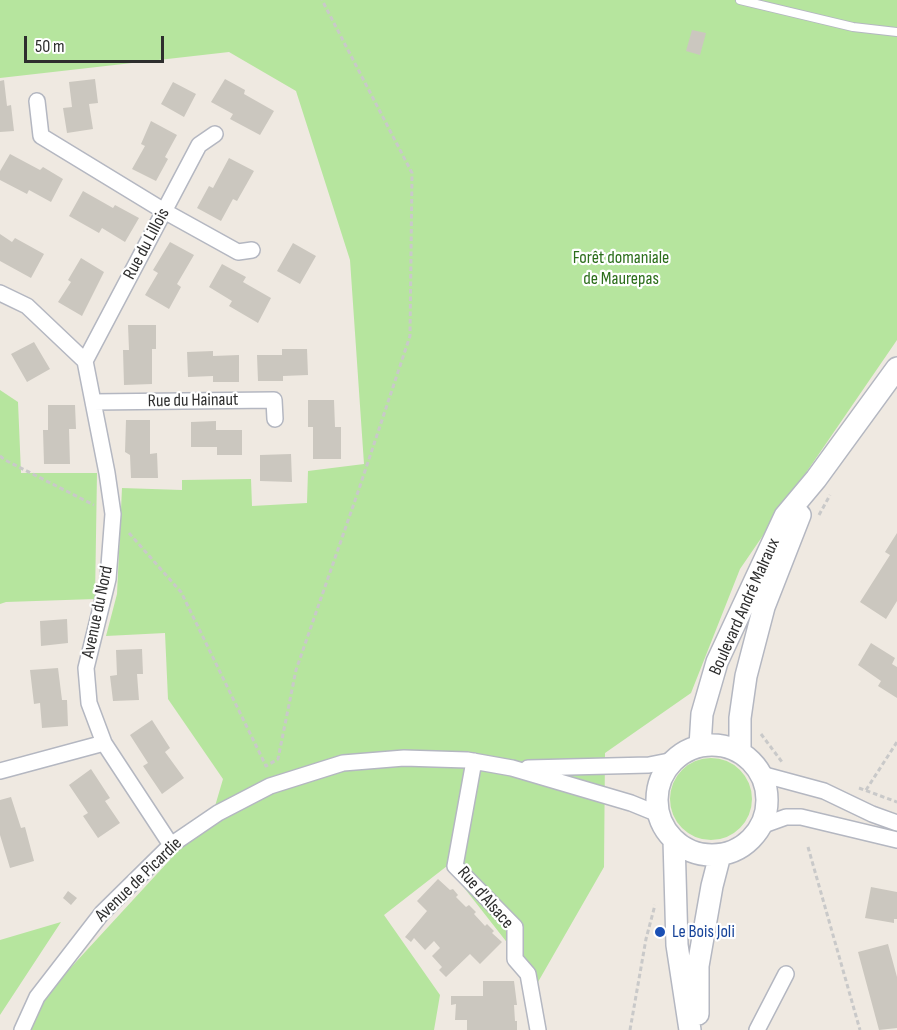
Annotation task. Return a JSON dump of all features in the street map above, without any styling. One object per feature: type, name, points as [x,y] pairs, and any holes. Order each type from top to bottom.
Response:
[{"type":"street","points":[[37,101],[41,136],[164,211],[238,252],[252,250]]},
{"type":"street","name":"Rue du Lillois","points":[[85,361],[199,145],[215,134]]},
{"type":"street","points":[[0,293],[27,306],[85,361]]},
{"type":"street","name":"Avenue du Nord","points":[[85,361],[113,514],[108,579],[86,668],[90,704],[104,742],[171,844]]},
{"type":"street","name":"Boulevard André Malraux","points":[[740,752],[740,718],[746,676],[764,607],[824,485],[897,368]]},
{"type":"street","name":"Rue du Hainaut","points":[[93,402],[274,400],[275,419]]},
{"type":"street","name":"Boulevard André Malraux","points":[[700,746],[702,714],[717,662],[785,516],[824,485]]},
{"type":"street","points":[[0,771],[104,742]]},
{"type":"street","points":[[713,744],[727,746],[740,752],[752,761],[766,786],[768,800],[762,826],[754,837],[733,852],[703,855],[687,849],[674,840],[664,828],[658,814],[659,784],[665,771],[686,751],[700,746],[713,744]]},
{"type":"street","name":"Avenue de Picardie","points":[[22,1030],[37,997],[102,913],[171,844],[218,813],[270,786],[343,763],[404,758],[474,761],[512,768],[631,803],[658,814]]},
{"type":"street","name":"Avenue de Picardie","points":[[512,768],[649,765],[674,760]]},
{"type":"street","name":"Rue d'Alsace","points":[[474,761],[455,866],[515,927],[515,959],[528,974],[538,1030]]},
{"type":"street","points":[[761,774],[824,791],[897,823]]},
{"type":"street","points":[[762,826],[786,817],[801,817],[897,840]]},
{"type":"street","points":[[674,840],[677,945],[692,1030]]},
{"type":"street","points":[[692,1030],[698,1011],[698,966],[712,886],[720,855]]},
{"type":"street","points":[[757,1030],[786,974]]},
{"type":"lane","points":[[740,0],[854,27],[897,32]]},
{"type":"path","points":[[0,456],[113,514],[181,592],[266,766],[278,759],[296,670],[410,336],[412,173],[322,0]]},
{"type":"path","points":[[818,518],[824,485]]},
{"type":"path","points":[[760,732],[785,766]]},
{"type":"path","points":[[897,742],[866,790],[897,802]]},
{"type":"path","points":[[808,847],[860,1030]]},
{"type":"path","points":[[630,1030],[645,939],[657,901]]},
{"type":"green space","name":"Forêt domaniale de Maurepas","points":[[0,0],[897,0],[897,340],[740,569],[691,693],[605,753],[604,867],[538,982],[447,866],[384,915],[440,995],[434,1030],[29,1030],[40,1001],[213,813],[223,779],[168,699],[165,633],[106,636],[117,594],[122,488],[182,490],[182,480],[251,479],[252,506],[307,503],[308,471],[364,464],[350,260],[296,91],[229,52],[0,78]]},
{"type":"green space","points":[[0,390],[18,402],[21,473],[97,473],[95,599],[0,604]]},
{"type":"green space","points":[[711,758],[727,761],[740,770],[749,783],[752,799],[749,815],[740,828],[727,837],[711,840],[695,837],[682,828],[673,815],[670,799],[673,783],[682,770],[695,761]]},
{"type":"green space","points":[[61,922],[0,1015],[0,940]]},
{"type":"building","points":[[692,30],[706,33],[700,55],[686,51]]},
{"type":"building","points":[[95,79],[98,103],[89,104],[93,129],[67,133],[63,108],[72,107],[69,82]]},
{"type":"building","points":[[225,79],[245,90],[244,94],[274,111],[260,135],[230,119],[233,114],[211,102]]},
{"type":"building","points":[[4,80],[7,106],[11,105],[14,131],[0,132],[0,81]]},
{"type":"building","points":[[173,82],[196,94],[184,117],[161,104]]},
{"type":"building","points":[[151,121],[177,135],[156,181],[132,169],[145,146],[141,144]]},
{"type":"building","points":[[10,154],[40,170],[43,167],[63,179],[51,202],[29,190],[27,194],[0,180],[0,171]]},
{"type":"building","points":[[229,158],[254,171],[237,201],[233,199],[221,221],[197,208],[209,186],[213,188]]},
{"type":"building","points":[[83,191],[113,208],[115,205],[139,218],[125,242],[102,228],[99,233],[69,216]]},
{"type":"building","points":[[0,234],[12,242],[15,238],[44,254],[31,278],[0,261]]},
{"type":"building","points":[[170,242],[194,255],[177,284],[181,287],[169,309],[145,295],[158,273],[153,270]]},
{"type":"building","points":[[293,243],[316,256],[300,284],[277,271]]},
{"type":"building","points":[[81,258],[104,272],[82,316],[58,302],[71,282],[68,280]]},
{"type":"building","points":[[222,264],[246,277],[243,282],[271,298],[258,323],[229,306],[232,301],[209,287]]},
{"type":"building","points":[[128,325],[156,325],[156,349],[152,349],[152,384],[124,385],[123,350],[129,350]]},
{"type":"building","points":[[34,342],[50,369],[27,382],[11,354]]},
{"type":"building","points":[[282,349],[307,349],[308,375],[283,376],[283,381],[258,381],[257,355],[282,355]]},
{"type":"building","points":[[213,351],[213,356],[239,355],[239,382],[213,382],[213,376],[188,377],[187,352]]},
{"type":"building","points":[[308,400],[334,400],[335,427],[341,427],[341,459],[313,459],[313,427],[308,427]]},
{"type":"building","points":[[48,405],[75,405],[76,429],[69,429],[70,464],[44,464],[43,430],[48,430]]},
{"type":"building","points":[[126,420],[150,420],[150,454],[157,453],[158,478],[131,478],[130,455],[125,452]]},
{"type":"building","points":[[216,421],[216,430],[242,430],[242,455],[217,455],[217,447],[191,447],[191,422]]},
{"type":"building","points":[[291,454],[292,482],[260,481],[260,455]]},
{"type":"building","points":[[897,533],[897,601],[886,619],[860,602],[890,555],[885,552]]},
{"type":"building","points":[[67,619],[68,643],[41,646],[40,621]]},
{"type":"building","points":[[871,643],[895,658],[892,664],[897,667],[897,698],[878,686],[881,681],[858,665]]},
{"type":"building","points":[[142,649],[143,674],[137,674],[139,700],[113,701],[110,676],[117,675],[116,650]]},
{"type":"building","points":[[58,668],[62,700],[67,700],[68,726],[42,728],[40,703],[34,704],[30,670]]},
{"type":"building","points":[[152,720],[170,748],[165,752],[184,778],[162,794],[143,766],[148,763],[130,735]]},
{"type":"building","points":[[91,769],[110,798],[105,801],[120,823],[98,838],[83,816],[88,813],[69,785]]},
{"type":"building","points":[[11,797],[21,828],[25,827],[34,861],[10,868],[0,835],[0,800]]},
{"type":"building","points":[[438,879],[450,890],[453,889],[458,895],[456,897],[466,907],[469,905],[476,912],[474,914],[485,926],[487,924],[494,931],[492,933],[502,942],[480,964],[470,954],[446,977],[439,970],[442,967],[432,956],[440,948],[434,941],[425,950],[414,938],[411,942],[405,937],[427,911],[417,901]]},
{"type":"building","points":[[871,887],[897,892],[897,919],[894,919],[894,923],[865,918]]},
{"type":"building","points":[[68,891],[77,898],[71,905],[63,898]]},
{"type":"building","points":[[888,944],[897,977],[897,1028],[879,1030],[858,952]]},
{"type":"building","points":[[483,981],[514,981],[517,1030],[467,1030],[467,1020],[455,1020],[456,1004],[451,1005],[451,996],[483,996]]},
{"type":"place","name":"Le Bois Joli","points":[[660,932]]}]
